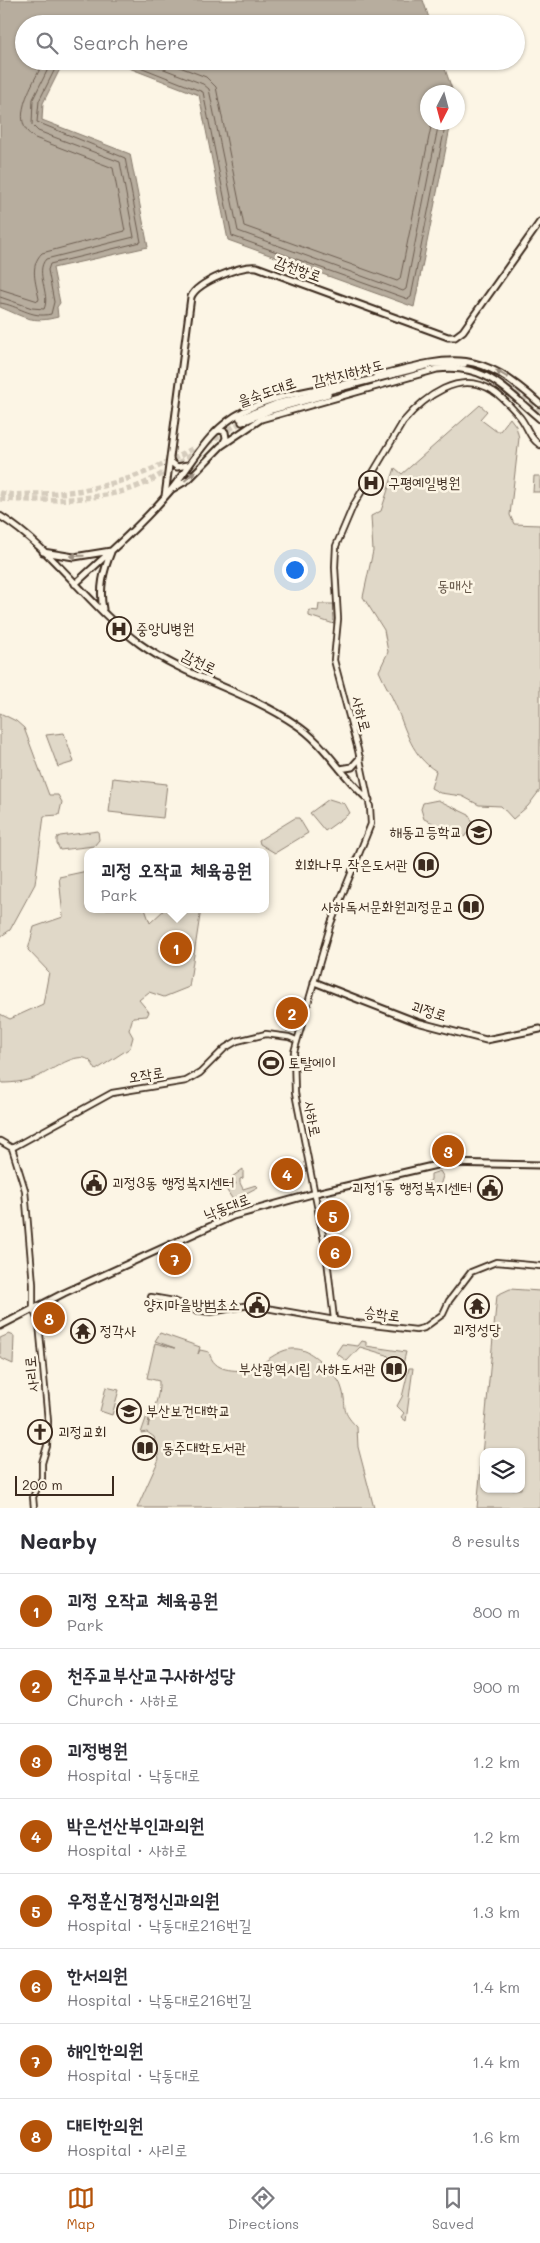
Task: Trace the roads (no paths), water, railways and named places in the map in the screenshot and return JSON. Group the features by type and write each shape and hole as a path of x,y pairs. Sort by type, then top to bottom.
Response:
{"highway":[{"name":"감천지하차도","path":"241,420 276,404 434,364 464,365"}],"main road":[{"name":"감천항로","path":"165,496 191,297 202,284 244,267 257,268 448,337 455,337 463,331 540,222"},
{"name":"을숙도대로","path":"75,584 111,551 170,491 209,437 231,418 263,403 456,360 483,365 496,370 512,380 540,404"},
{"name":"을숙도대로","path":"170,491 189,479 221,446 261,419 418,369 445,368 476,372 505,386 540,419"},
{"path":"209,437 218,431 224,431 226,438 221,446"},
{"path":"199,449 197,460 204,462 208,459"},
{"path":"170,455 171,462 177,468 188,465"},
{"name":"감천로","path":"0,516 42,552 134,639 154,653 297,725 313,739 369,800"},
{"path":"42,552 74,557 111,551 100,596 103,610"},
{"path":"340,769 352,767 360,758"},
{"name":"괴정로","path":"314,982 417,1022 486,1040 540,1028"},
{"name":"낙동대로","path":"0,1326 233,1216 316,1193 445,1163 540,1164"}],"street":[{"name":"사하로","path":"334,1319 326,1251 316,1193 295,1093 293,1062 296,1040 334,913 369,832 371,813 360,758 334,660 338,619 335,567 336,546 353,506 403,422 426,399 448,387 458,384 476,384 492,390 522,419 530,437 540,445"},
{"name":"오작로","path":"12,1148 112,1093 186,1081 200,1073 225,1048 238,1041 266,1034 289,1036 296,1040"},
{"path":"0,1141 12,1148"},
{"name":"사리로","path":"12,1148 25,1190 33,1284 33,1309 39,1323 48,1421 47,1446 42,1463 42,1478 34,1497 34,1508"},
{"name":"승학로","path":"151,1297 174,1301 194,1310 211,1312 249,1305 416,1330 424,1328 443,1314 449,1301 471,1272 496,1262 540,1266"}],"water":[{"path":"0,0 423,0 428,15 15,15 15,70 60,70 43,103 42,120 130,154 148,247 53,268 60,303 57,307 58,317 35,320 0,307"},
{"path":"134,70 445,70 451,85 420,85 420,130 450,130 414,307 228,240 199,95"}],"tunnel":[{"path":"463,367 497,378 540,413"},
{"path":"0,499 77,499 117,493 151,480 242,422"},
{"path":"0,493 14,495 60,493 100,487 138,475 194,448"}],"place":[{"name":"구평예일병원","path":"371,483"},
{"name":"중앙U병원","path":"119,629"},
{"name":"해동고등학교","path":"479,832"},
{"name":"회화나무 작은도서관","path":"426,865"},
{"name":"사하독서문화원괴정문고","path":"471,907"},
{"name":"괴정 오작교 체육공원","path":"176,948"},
{"name":"천주교부산교구사하성당","path":"292,1013"},
{"name":"토탈에이","path":"271,1063"},
{"name":"괴정병원","path":"448,1151"},
{"name":"박은선산부인과의원","path":"287,1174"},
{"name":"괴정3동 행정복지센터","path":"94,1183"},
{"name":"괴정1동 행정복지센터","path":"490,1188"},
{"name":"우정훈신경정신과의원","path":"333,1216"},
{"name":"한서의원","path":"335,1252"},
{"name":"해인한의원","path":"175,1259"},
{"name":"양지마을방범초소","path":"257,1305"},
{"name":"괴정성당","path":"477,1306"},
{"name":"대티한의원","path":"49,1318"},
{"name":"정각사","path":"83,1331"},
{"name":"부산광역시립 사하도서관","path":"394,1369"},
{"name":"부산보건대학교","path":"129,1411"},
{"name":"괴정교회","path":"40,1432"},
{"name":"동주대학도서관","path":"145,1448"}],"park label":[{"name":"동매산","path":"455,586"}]}
